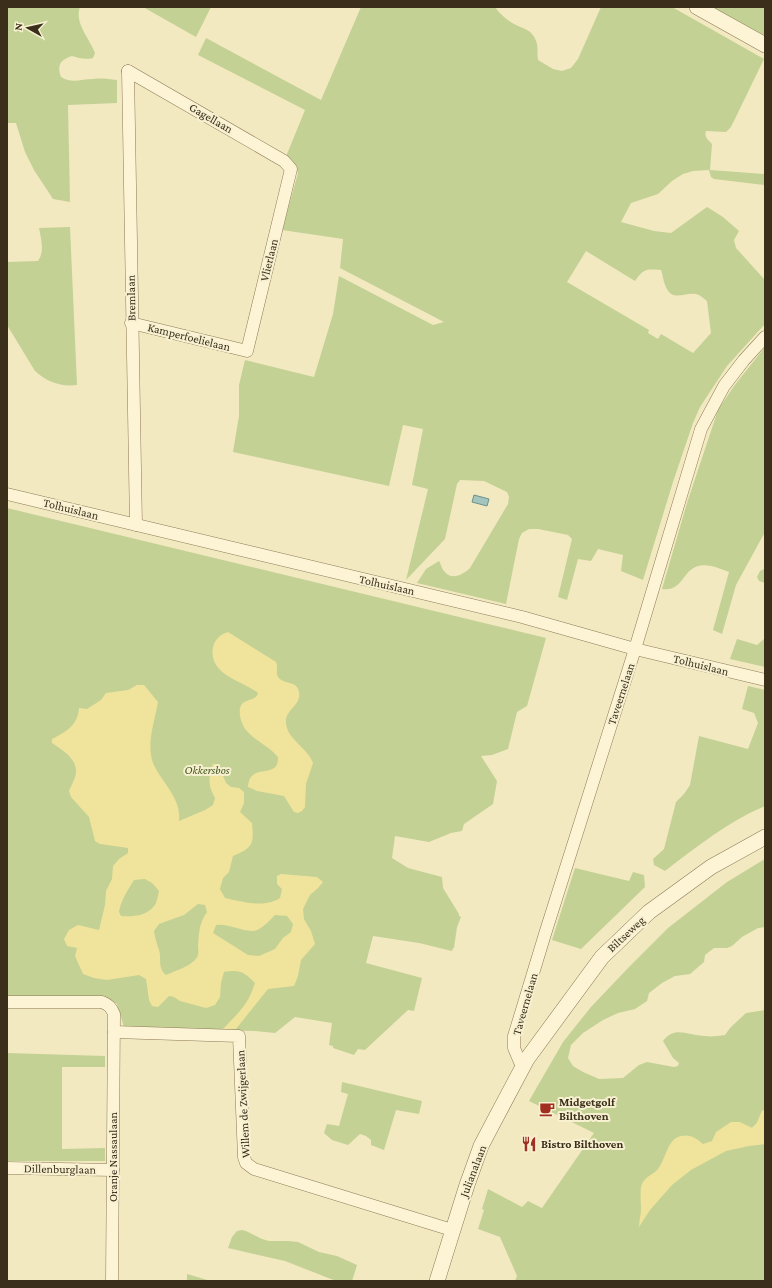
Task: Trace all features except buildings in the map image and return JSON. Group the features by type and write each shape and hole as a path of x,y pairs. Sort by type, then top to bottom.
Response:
{"street":[{"path":"697,7 765,45"},
{"name":"Gagellaan","path":"128,71 284,161 291,169"},
{"name":"Bremlaan","path":"128,71 131,323 136,525"},
{"name":"Vlierlaan","path":"246,351 291,169"},
{"name":"Kamperfoelielaan","path":"131,323 246,351"},
{"name":"Taveernelaan","path":"522,1067 514,1048 514,1036 635,649 701,429 724,386 744,360 765,337"},
{"name":"Tolhuislaan","path":"7,494 515,615 635,649 765,680"},
{"name":"Biltseweg","path":"522,1067 602,957 649,912 711,868 765,837"},
{"path":"7,1002 102,1002 107,1004 114,1014 114,1032"},
{"name":"Oranje Nassaulaan","path":"112,1281 114,1032"},
{"name":"Willem de Zwijgerlaan","path":"114,1032 239,1036 244,1158 249,1166 254,1170 452,1230"},
{"name":"Julianalaan","path":"437,1281 467,1185 482,1146 522,1067"},
{"name":"Dillenburglaan","path":"7,1168 113,1170"}],"green space":[{"path":"7,7 80,7 79,19 83,31 95,53 93,58 85,59 72,56 62,61 59,69 61,77 73,81 99,79 117,80 117,103 68,105 70,202 53,199 34,170 25,152 16,123 7,123"},
{"path":"143,7 211,7 196,37"},
{"path":"361,7 495,7 501,14 514,24 533,35 537,44 538,60 553,69 562,71 571,68 578,59 601,7 672,7 764,59 731,127 726,132 706,131 706,135 712,144 710,170 765,174 765,185 714,179 711,177 709,170 693,171 683,174 672,181 658,194 631,203 621,222 654,231 671,233 707,207 723,217 739,231 734,240 736,248 765,280 765,324 727,366 700,407 673,482 643,580 621,571 623,555 598,549 591,561 578,559 567,600 558,597 572,539 568,535 538,529 529,529 522,533 519,539 506,604 417,583 426,569 439,561 444,571 451,576 458,576 470,568 508,504 509,497 507,492 484,481 460,480 457,484 445,539 406,580 428,489 412,485 423,429 403,425 389,486 233,452 239,416 239,385 245,360 314,377 333,314 339,276 433,325 444,322 340,268 343,239 282,230 298,173 296,168 285,159 305,110 198,55 206,38 321,100","holes":["586,251 635,281 646,270 661,270 665,285 671,294 678,296 696,294 707,301 711,333 693,353 661,334 658,339 648,333 649,330 567,282"]},
{"path":"709,7 765,7 765,39"},
{"path":"70,227 77,385 54,383 35,371 7,325 7,262 38,261 42,249 39,228"},
{"path":"765,347 765,532 736,585 722,634 713,630 729,572 713,566 701,565 689,572 676,586 670,589 662,589 687,503 718,410 734,386"},
{"name":"Okkersbos","path":"7,508 546,638 527,706 517,712 508,749 492,755 481,756 497,781 493,804 464,824 462,831 451,833 429,842 395,836 392,858 408,868 442,877 443,888 461,917 457,927 454,948 452,951 419,943 373,936 366,963 422,978 414,1011 408,1010 365,1050 358,1049 354,1055 333,1048 333,1046 329,1045 332,1023 295,1017 275,1033 255,1031 125,1028 117,1004 106,998 7,1001"},
{"path":"764,569 765,583 759,581 757,577 760,571"},
{"path":"765,638 765,667 730,659 737,639 757,645"},
{"path":"748,686 765,690 765,806 726,827 665,871 654,865 653,859 664,849 676,802 690,785 699,736 748,749 758,723 754,713 742,709"},
{"path":"765,859 765,927 758,928 742,937 732,946 727,948 714,948 705,955 704,962 690,974 675,976 662,983 649,993 647,1001 635,1009 618,1013 603,1020 583,1033 571,1045 568,1058 573,1066 599,1079 623,1078 639,1065 647,1062 674,1067 678,1066 679,1063 673,1058 663,1041 672,1033 682,1032 699,1036 725,1035 730,1028 746,1013 765,1010 765,1110 762,1111 757,1123 752,1128 746,1126 722,1127 765,1131 765,1281 515,1281 517,1276 500,1237 478,1229 484,1210 482,1209 488,1189 522,1207 528,1201 542,1208 594,1133 529,1101 563,1042 591,1007 668,928 727,882"},
{"path":"575,868 629,881 633,872 644,875 645,887 581,949 552,940"},
{"path":"7,1053 105,1056 105,1067 62,1067 62,1149 105,1148 105,1161 7,1161"},
{"path":"342,1082 422,1101 419,1114 396,1110 384,1150 371,1145 371,1140 360,1134 348,1145 332,1140 324,1133 327,1124 339,1126 348,1094 341,1092"},
{"path":"242,1230 269,1241 298,1242 319,1252 337,1256 357,1265 352,1281 336,1281 285,1261 228,1248 232,1237 237,1231"},
{"path":"187,1274 211,1281 187,1281"}],"sand":[{"path":"228,632 276,662 278,677 283,681 296,686 298,689 298,701 287,717 287,728 292,737 311,758 313,763 306,784 305,807 298,813 294,812 284,796 257,791 248,787 250,779 253,775 258,772 274,768 277,764 278,757 250,734 241,721 240,710 242,704 256,696 258,694 257,692 234,680 220,670 215,664 213,656 214,644 219,637"},
{"path":"137,685 144,685 158,702 152,732 150,748 151,755 153,763 170,790 177,805 179,821 213,805 215,798 211,789 210,774 213,764 218,764 226,783 231,787 239,788 244,792 244,803 240,812 252,823 253,836 251,844 248,848 233,856 229,872 223,878 220,889 225,898 253,903 267,903 274,901 280,898 282,889 277,884 277,876 281,874 317,877 323,882 310,895 303,909 304,919 311,931 315,944 301,960 298,976 294,986 268,989 236,1029 223,1029 242,1008 252,991 255,983 245,974 238,971 224,972 221,983 220,997 215,1005 206,1008 180,1001 169,996 158,1007 152,1006 149,1000 146,979 139,975 107,980 94,978 83,974 75,956 77,948 67,946 64,939 69,930 78,925 99,930 105,905 106,891 112,879 113,866 119,859 128,853 128,848 100,844 95,841 89,817 71,797 69,791 76,773 74,763 68,755 52,743 52,739 62,734 74,723 79,708 87,709 101,700 106,693 128,690","holes":["145,879 152,883 159,891 155,905 143,914 121,916 119,912 121,903 134,880","198,904 205,905 207,912 202,920 200,928 198,954 196,959 189,965 166,975 161,966 160,953 154,931 159,924 184,915","275,915 287,916 293,924 291,932 283,938 275,949 259,956 248,955 213,933 216,925 248,931 257,930"]},
{"path":"765,1110 765,1144 726,1151 691,1170 672,1185 650,1210 639,1227 642,1183 658,1169 670,1145 676,1138 681,1136 691,1136 703,1144 712,1141 716,1132 731,1122 740,1122 752,1128 757,1123 762,1111"}],"water":[{"path":"474,495 489,499 487,506 472,502"}],"place":[{"name":"Midgetgolf Bilthoven","path":"547,1109"},
{"name":"Bistro Bilthoven","path":"529,1144"}]}
